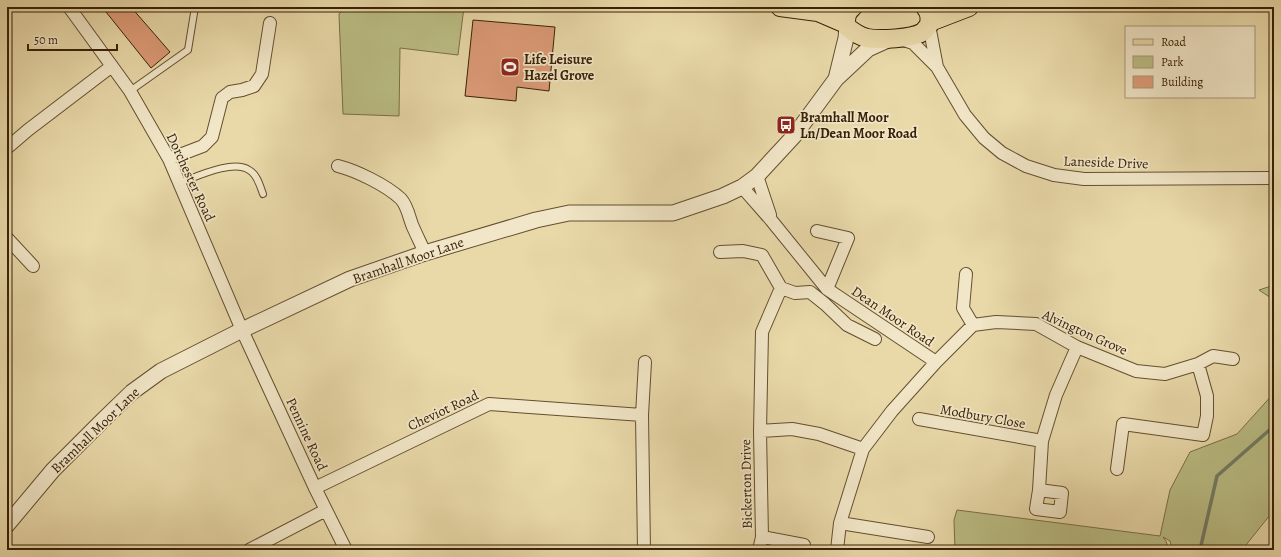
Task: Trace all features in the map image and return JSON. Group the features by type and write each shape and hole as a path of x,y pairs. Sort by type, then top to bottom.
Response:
{"main road":[{"path":"780,7 818,12 847,26 855,34 867,38 911,37 922,32 928,18 969,7"},
{"path":"847,26 846,17 850,9 853,7"}],"street":[{"name":"Dorchester Road","path":"72,8 130,91 169,159 242,330"},
{"name":"Laneside Drive","path":"928,18 931,41 937,67"},
{"path":"169,159 203,146 212,137 222,98 230,92 254,86 262,74 270,23"},
{"name":"Bramhall Moor Lane","path":"836,79 846,38 847,26"},
{"name":"Bramhall Moor Lane","path":"7,525 53,470 132,392 161,371 242,330 350,279 425,252 536,220 569,213 673,213 723,196 742,187 757,176 794,136 836,79 868,49 895,38"},
{"name":"Laneside Drive","path":"895,38 912,43 937,67 965,115 984,138 1002,153 1026,166 1054,175 1084,179 1274,178"},
{"path":"7,147 112,66"},
{"path":"338,166 350,169 383,186 401,199 425,252"},
{"name":"Dean Moor Road","path":"757,176 771,220"},
{"name":"Dean Moor Road","path":"742,187 827,289 936,362 892,411 863,449 840,523 837,550"},
{"path":"817,231 848,238 827,289"},
{"path":"7,238 33,266"},
{"path":"720,252 743,251 762,255 781,288 795,293 810,292 847,325 875,339"},
{"path":"936,362 972,325 963,308 966,274"},
{"name":"Bickerton Drive","path":"759,550 762,537 760,431 762,332 781,288"},
{"name":"Alvington Grove","path":"972,325 996,322 1036,324 1077,347 1136,371 1165,374 1198,364 1212,356 1232,359"},
{"name":"Pennine Road","path":"242,330 315,488 346,550"},
{"path":"1039,490 1042,441 1056,395 1077,347"},
{"path":"644,550 642,415 645,362"},
{"path":"1117,469 1123,424 1204,435 1207,416 1207,396 1198,364"},
{"name":"Cheviot Road","path":"315,488 489,404 642,415"},
{"name":"Modbury Close","path":"919,419 1042,441"},
{"name":"Bickerton Drive","path":"760,431 792,429 819,434 863,449"},
{"path":"249,550 326,510"},
{"path":"840,523 928,537"},
{"name":"Bickerton Drive","path":"762,537 804,545"}],"lane":[{"path":"130,91 188,50 195,7"},
{"path":"179,183 227,167 237,166 249,170 256,178 263,194"}],"green space":[{"path":"345,7 464,7 458,55 400,48 399,116 343,114 339,14"},
{"path":"1274,285 1274,300 1259,290"},
{"path":"1274,393 1274,510 1246,545 1245,550 1172,550 1170,541 1163,537 1169,550 955,550 954,520 957,510 1160,536 1170,490 1190,452 1237,434"}],"building":[{"path":"102,7 131,7 170,52 151,68"},
{"name":"Life Leisure Hazel Grove","path":"473,20 555,27 549,91 517,87 516,101 465,96"}],"waterway":[{"path":"1200,550 1217,476 1274,426"}],"place":[{"name":"Life Leisure Hazel Grove","path":"510,67"},
{"name":"Bramhall Moor Ln/Dean Moor Road","path":"786,125"}]}
